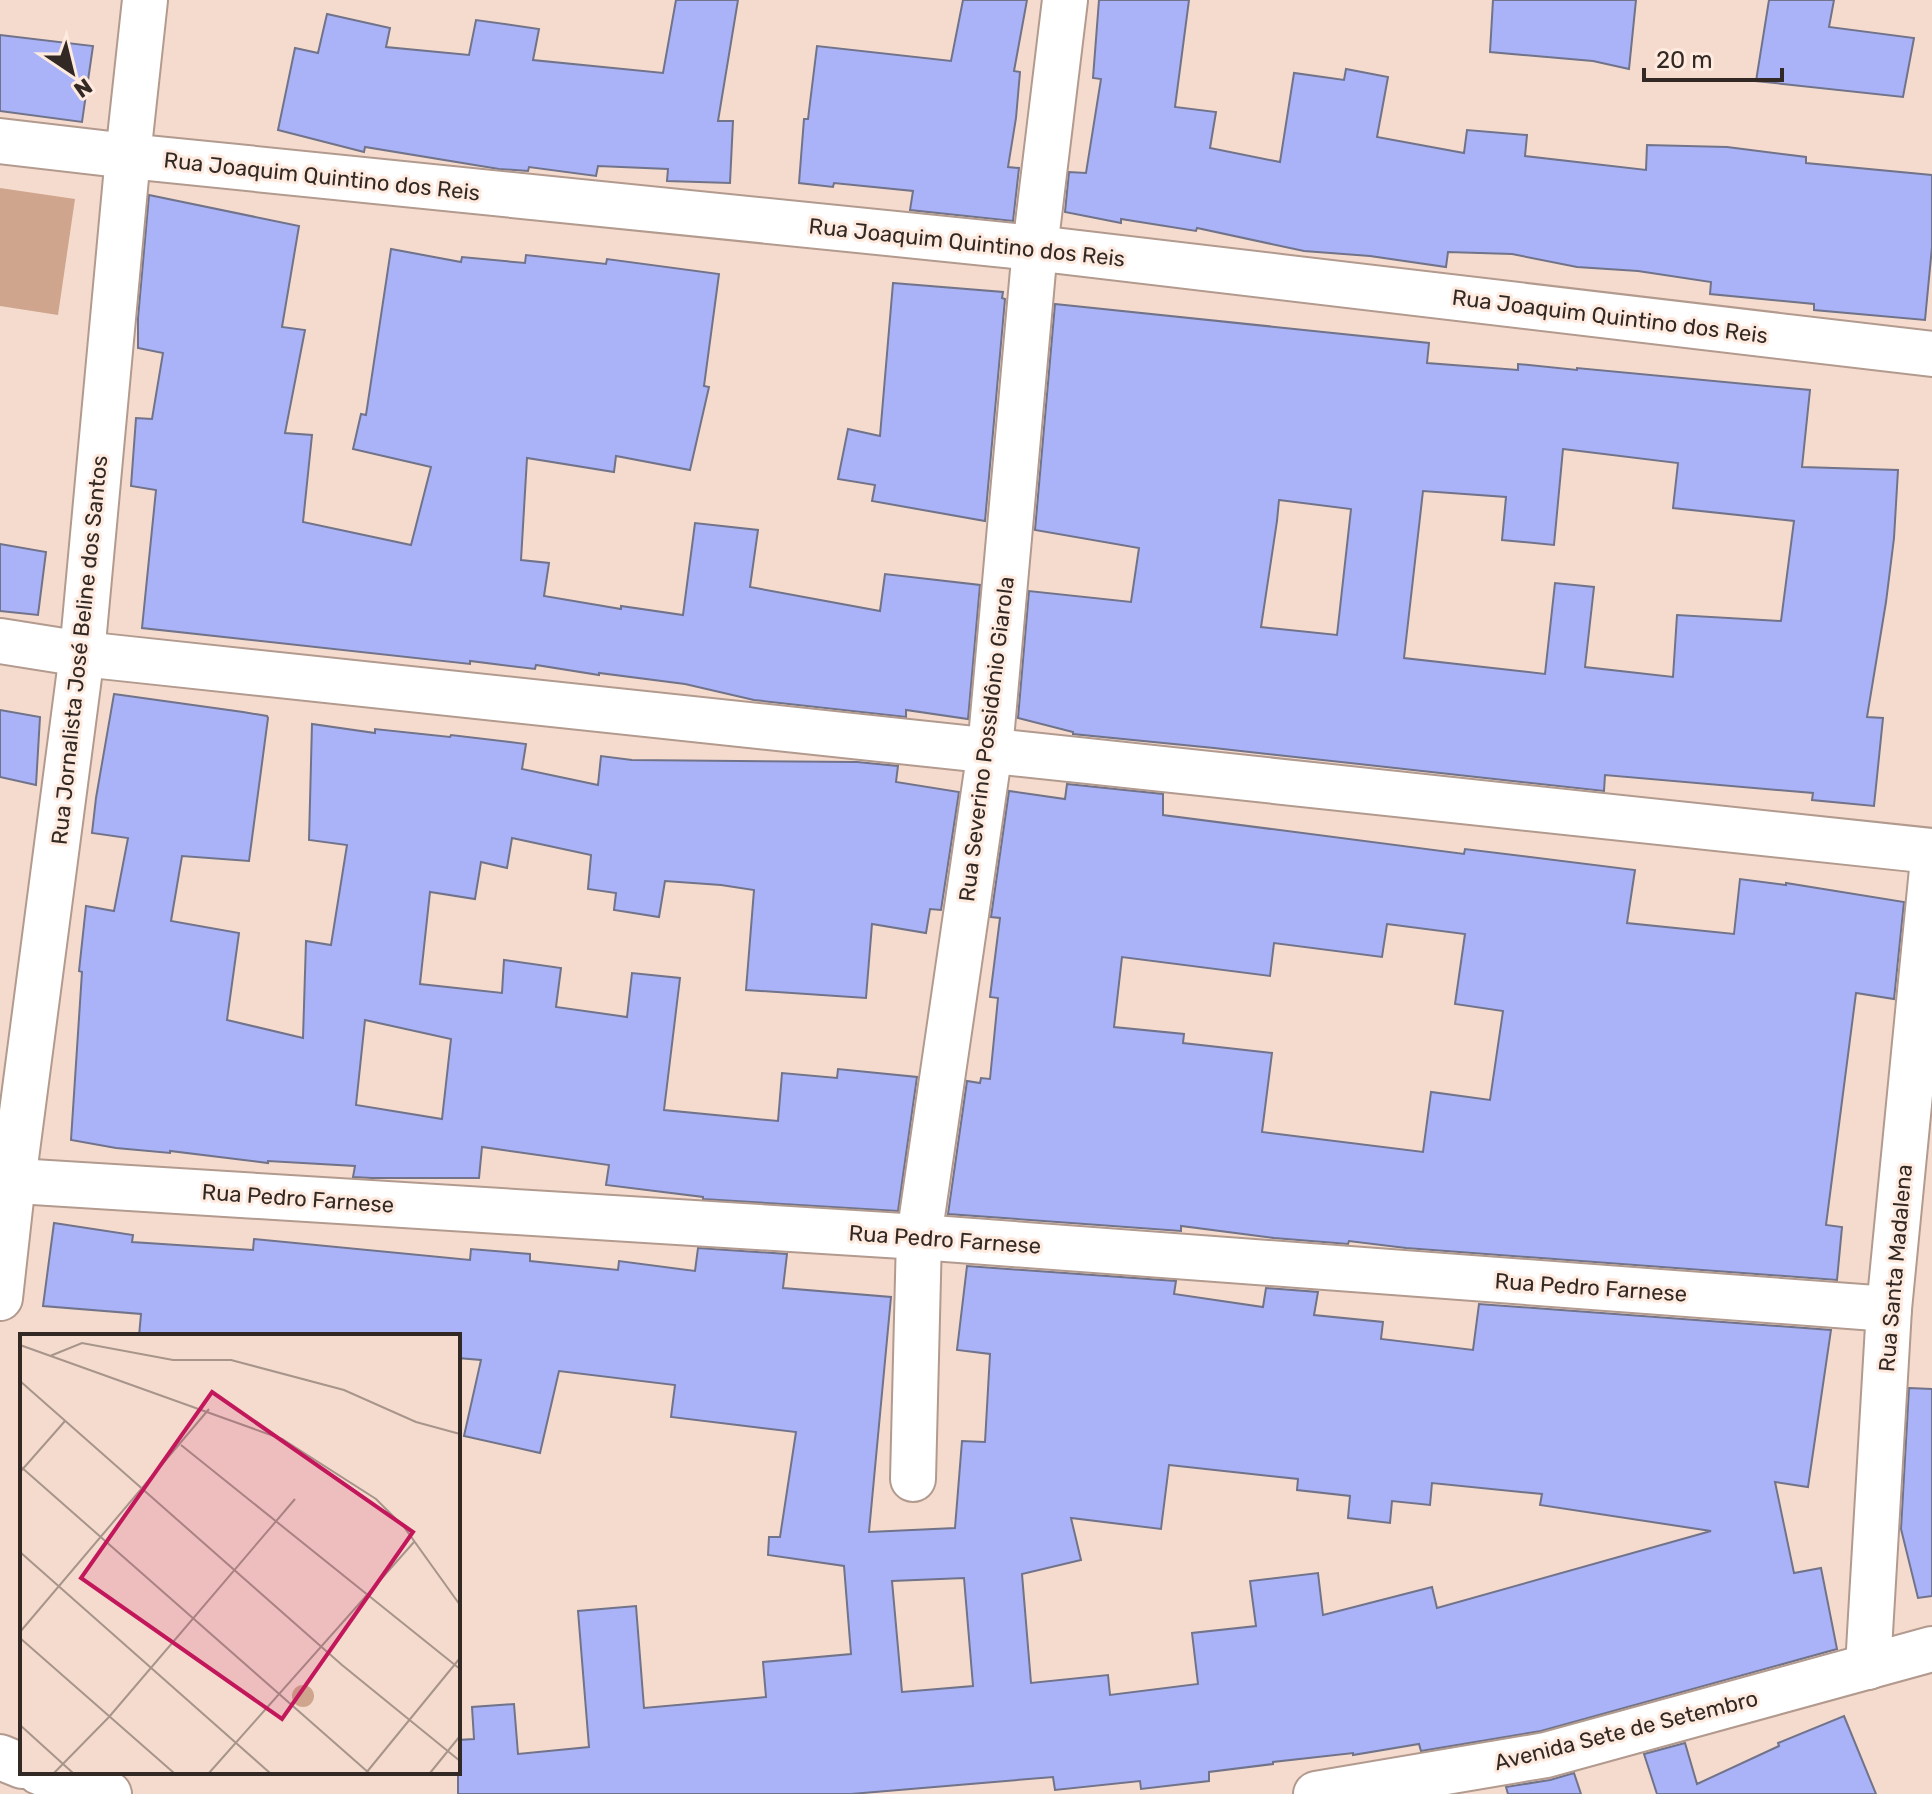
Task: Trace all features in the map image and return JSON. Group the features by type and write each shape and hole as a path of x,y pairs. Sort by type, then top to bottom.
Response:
{"street":[{"name":"Rua Jornalista José Beline dos Santos","path":"0,1298 7,1180 82,654 145,0"},
{"name":"Rua Severino Possidônio Giarola","path":"913,1479 919,1237 990,750 1035,248 1065,0"},
{"name":"Rua Joaquim Quintino dos Reis","path":"0,141 1035,248 1932,354"},
{"path":"0,641 82,654 1932,851"},
{"name":"Rua Santa Madalena","path":"1868,1667 1889,1309 1932,869"},
{"name":"Rua Pedro Farnese","path":"7,1180 919,1237 1889,1309"},
{"name":"Avenida Sete de Setembro","path":"1316,1794 1546,1755 1932,1649"},
{"path":"0,1757 20,1765"},
{"path":"44,1774 78,1787 109,1794"}],"shaded area":[{"path":"0,188 75,199 58,315 0,306"}],"building":[{"path":"676,0 738,0 718,121 733,121 730,183 667,181 668,169 598,166 596,176 529,167 528,171 499,169 365,147 364,152 278,130 295,48 318,53 327,14 390,28 386,47 469,55 476,20 539,29 533,60 663,73"},
{"path":"963,0 1027,0 1014,71 1020,72 1008,167 1019,168 1013,221 910,210 913,191 834,183 833,187 799,183 804,119 808,119 817,46 951,61"},
{"path":"1099,0 1189,0 1175,107 1216,112 1210,148 1280,162 1294,73 1344,80 1346,69 1388,77 1377,137 1464,153 1467,130 1527,135 1525,156 1646,170 1647,145 1727,147 1806,157 1806,163 1932,175 1932,247 1925,320 1814,310 1814,304 1710,294 1711,282 1638,271 1577,267 1512,254 1448,252 1446,267 1370,256 1304,251 1197,228 1196,231 1121,219 1121,223 1065,212 1069,172 1086,173 1101,79 1093,78"},
{"path":"1493,0 1636,0 1629,69 1593,61 1490,52"},
{"path":"1769,0 1834,0 1829,27 1914,38 1903,97 1756,81"},
{"path":"0,35 93,46 82,122 0,111"},
{"path":"149,195 299,226 282,327 305,330 285,433 312,435 303,522 411,545 431,467 353,449 361,414 366,415 391,249 461,262 462,257 525,263 526,255 606,264 607,259 719,274 704,386 709,387 690,470 616,456 614,472 527,458 521,560 549,563 544,596 621,609 621,606 683,615 695,523 758,530 750,587 880,611 885,574 980,585 968,719 906,710 906,717 754,700 685,684 536,665 535,669 470,661 470,664 142,628 156,490 131,486 136,418 152,419 163,353 138,348"},
{"path":"893,283 1003,292 1002,298 1005,299 985,521 872,501 875,485 838,479 848,429 880,436"},
{"path":"1055,304 1429,343 1427,363 1518,370 1518,364 1577,368 1810,390 1802,467 1898,470 1886,602 1867,717 1883,718 1874,806 1812,800 1813,793 1605,775 1604,791 1073,734 1018,718 1029,591 1131,602 1139,548 1035,530","holes":["1563,449 1678,463 1673,508 1794,521 1781,621 1677,615 1673,677 1585,667 1594,587 1555,583 1545,674 1404,658 1423,491 1506,497 1502,540 1554,545","1279,500 1351,509 1337,635 1261,627"]},
{"path":"0,544 46,552 38,615 0,611"},
{"path":"114,694 267,716 249,861 182,856 171,921 239,933 227,1020 303,1038 306,941 331,945 347,845 309,840 312,724 375,733 375,729 526,744 522,769 598,785 601,756 632,760 857,762 898,766 896,782 959,792 941,910 930,909 926,933 872,924 866,998 746,990 754,890 665,881 659,917 614,910 616,893 588,889 591,855 512,838 507,868 481,862 475,899 430,892 420,984 502,993 504,960 561,968 556,1007 627,1017 632,973 680,978 664,1110 778,1121 782,1073 837,1078 838,1069 917,1077 898,1211 703,1199 606,1185 609,1165 482,1147 479,1178 372,1178 353,1177 355,1166 268,1163 116,1148 71,1140 82,972 79,971 86,906 114,911 128,838 92,833","holes":["365,1020 451,1039 442,1119 356,1105"]},
{"path":"0,710 40,717 36,785 0,777"},
{"path":"1067,784 1163,794 1163,815 1464,854 1465,849 1635,870 1627,923 1734,934 1740,879 1786,883 1904,902 1894,999 1856,993 1826,1225 1842,1227 1837,1280 1406,1248 1349,1241 1348,1244 1274,1238 1181,1226 1181,1231 948,1214 967,1081 980,1083 981,1078 990,1079 998,998 990,997 1000,918 991,917 1009,791 1065,799","holes":["1387,924 1465,934 1455,1004 1503,1011 1490,1100 1431,1092 1423,1152 1262,1132 1272,1053 1183,1043 1184,1034 1114,1027 1122,957 1270,976 1274,943 1382,957"]},
{"path":"54,1223 133,1235 132,1242 253,1250 254,1239 470,1260 471,1249 530,1254 530,1261 618,1270 619,1261 695,1271 698,1248 787,1254 783,1288 891,1297 869,1532 955,1528 962,1441 985,1442 990,1354 957,1350 967,1266 1176,1281 1174,1294 1263,1307 1266,1288 1318,1292 1314,1315 1383,1322 1381,1339 1473,1350 1479,1304 1831,1330 1808,1487 1775,1482 1794,1573 1821,1568 1837,1649 1541,1731 1421,1751 1419,1744 1353,1755 1273,1762 1209,1772 1209,1781 1141,1789 1140,1781 1055,1790 1053,1777 851,1794 458,1794 460,1740 474,1739 472,1707 514,1704 518,1754 589,1747 578,1611 636,1606 644,1708 766,1697 763,1662 851,1654 844,1566 768,1555 769,1537 780,1537 796,1432 671,1417 675,1385 559,1371 540,1453 464,1436 481,1360 460,1358 460,1334 139,1334 141,1314 43,1306","holes":["1169,1465 1298,1479 1297,1490 1350,1496 1348,1518 1390,1523 1392,1501 1430,1505 1432,1483 1542,1494 1540,1505 1711,1531 1437,1608 1432,1587 1323,1615 1318,1573 1250,1581 1256,1626 1192,1633 1198,1684 1110,1695 1108,1675 1031,1683 1022,1574 1081,1560 1071,1518 1161,1529","964,1578 973,1686 902,1692 892,1581"]},
{"path":"1909,1388 1932,1389 1932,1596 1918,1598 1901,1529"},
{"path":"1844,1716 1876,1794 1657,1794 1644,1754 1685,1743 1697,1784 1779,1746 1778,1743"},
{"path":"1574,1773 1581,1794 1508,1794 1506,1787 1550,1780"}]}
